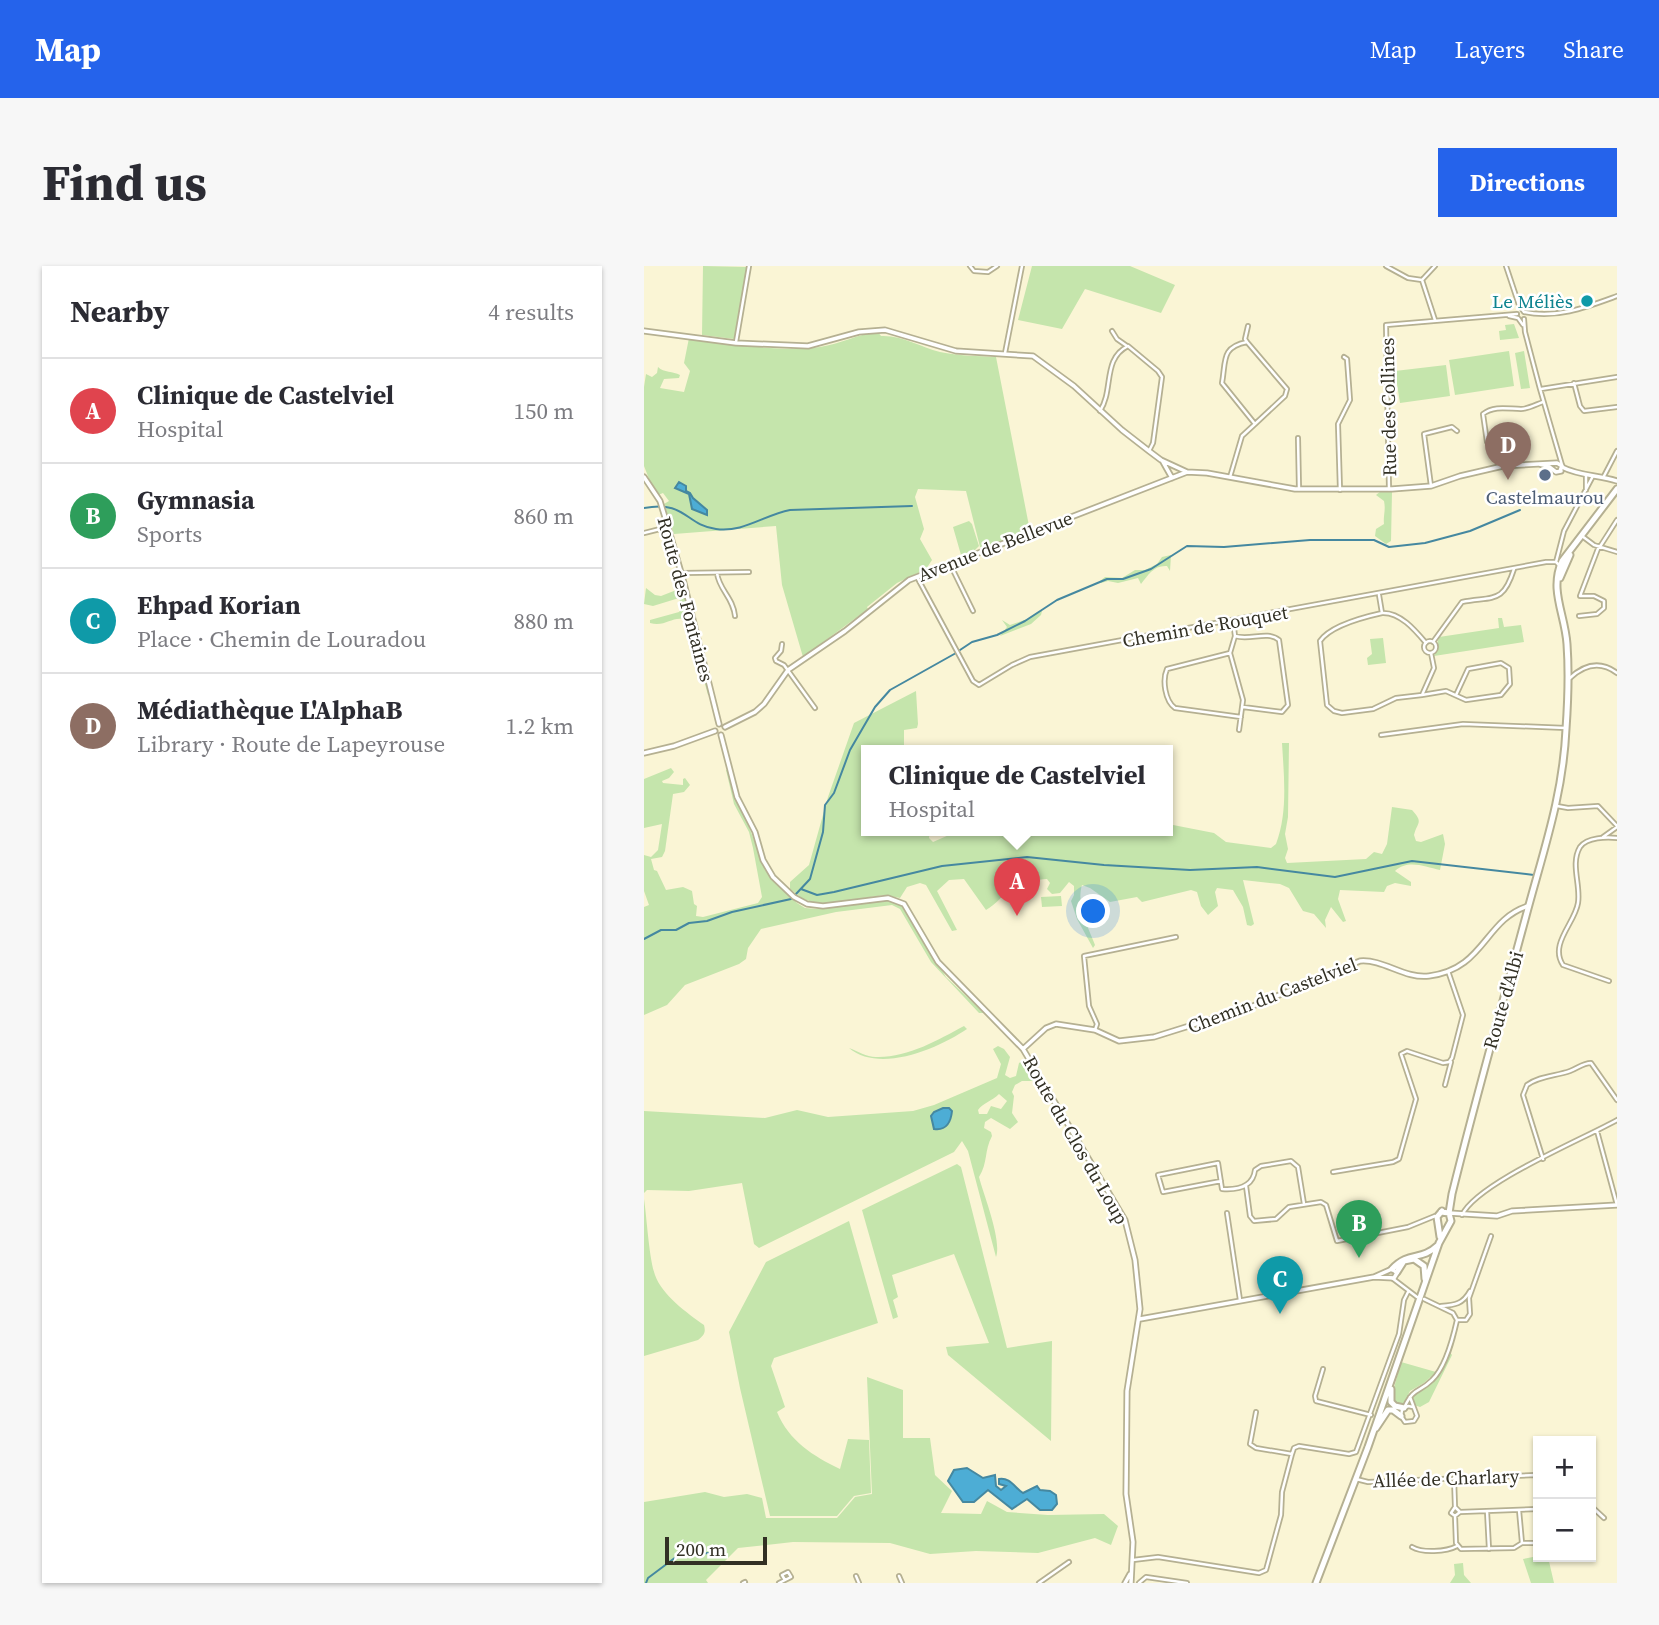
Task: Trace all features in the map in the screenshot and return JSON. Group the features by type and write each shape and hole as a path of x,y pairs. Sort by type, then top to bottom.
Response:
{"main road":[{"path":"1560,563 1617,489"},
{"name":"Route d'Albi","path":"1449,1223 1452,1194 1492,1036 1506,993 1563,774 1568,675 1566,634 1556,588 1560,563"},
{"name":"Route d'Albi","path":"1440,1213 1452,1194"},
{"path":"1392,1274 1404,1258 1429,1253 1439,1243 1440,1213 1449,1213"},
{"path":"1345,1503 1374,1416 1404,1345 1439,1243 1449,1223 1439,1223"},
{"path":"1392,1274 1404,1261 1415,1260 1425,1268 1426,1285"},
{"path":"1404,1345 1389,1396 1393,1405 1404,1408"},
{"path":"1316,1583 1370,1440 1386,1412 1394,1410 1401,1416"},
{"path":"1370,1440 1374,1416"}],"street":[{"path":"736,342 749,266"},
{"path":"970,266 974,271 988,272 998,266"},
{"path":"1005,353 1021,266"},
{"path":"1386,266 1408,278 1422,280"},
{"path":"1422,280 1435,266"},
{"path":"1506,266 1517,301 1518,316 1524,328 1560,456 1561,468"},
{"path":"1422,280 1432,321 1504,315 1525,318 1538,314"},
{"path":"1518,316 1524,312 1569,312 1617,296"},
{"path":"1517,301 1524,312 1524,328"},
{"name":"Rue des Collines","path":"1389,489 1386,325 1432,321"},
{"path":"1230,477 1242,436 1285,396 1287,389 1245,339 1248,326"},
{"path":"644,331 736,342 818,345 859,332 884,330 956,351 1023,354 1042,361 1161,460 1187,472 1230,477 1268,486 1340,490 1431,486 1486,468 1537,463 1556,463 1567,470 1617,481"},
{"path":"1112,331 1117,339 1162,377 1153,443 1149,452"},
{"path":"1247,342 1230,348 1222,383 1255,424"},
{"path":"1100,411 1105,403 1110,365 1126,346"},
{"path":"1340,490 1338,424 1350,400 1347,359 1344,357"},
{"path":"1540,389 1617,377"},
{"path":"1574,383 1584,411 1617,407"},
{"path":"1513,465 1514,445 1509,441 1487,442 1483,414 1490,410 1513,407 1523,409 1543,402"},
{"path":"1431,486 1424,434 1452,427 1457,431"},
{"path":"1298,438 1299,489"},
{"path":"1604,476 1617,451"},
{"path":"1553,470 1560,456"},
{"path":"1161,460 1172,478"},
{"path":"1537,463 1553,470 1561,468"},
{"path":"1170,472 1175,467"},
{"name":"Avenue de Bellevue","path":"725,727 747,718 759,709 788,670 845,631 896,588 917,576 1187,472"},
{"path":"1584,493 1586,475"},
{"path":"1560,563 1562,537 1593,476"},
{"name":"Route des Fontaines","path":"644,478 662,506 682,573 719,724"},
{"path":"1579,616 1597,614 1604,608 1604,601 1594,596 1580,596 1600,546 1617,520"},
{"path":"644,533 668,527"},
{"path":"1582,536 1617,552"},
{"name":"Chemin de Rouquet","path":"917,576 973,681 979,685 1030,657 1514,569 1560,563"},
{"path":"950,564 973,611"},
{"path":"1426,643 1433,642 1462,602 1503,594 1508,588 1514,569"},
{"path":"682,573 749,572"},
{"path":"717,573 719,583 730,597 735,616"},
{"path":"1379,595 1382,613"},
{"path":"1426,643 1413,628 1390,613 1359,618 1327,634 1320,641 1327,705 1342,713 1373,709 1391,700 1446,691 1466,700 1502,695 1510,684 1509,668 1502,663 1468,669 1456,695"},
{"path":"1233,621 1235,636 1230,653 1243,696 1239,730"},
{"path":"1235,636 1244,639 1270,635 1279,640 1288,705 1282,712 1243,707"},
{"path":"1431,653 1436,648 1433,642"},
{"path":"1422,695 1434,668 1431,653 1424,649 1426,643"},
{"path":"782,644 776,661 784,665 815,708"},
{"path":"1230,653 1167,670 1164,675 1167,699 1175,708 1241,717"},
{"path":"1568,675 1601,664 1617,673"},
{"path":"1568,675 1576,672"},
{"path":"644,753 715,732 719,724 725,727 721,735 715,732"},
{"path":"1381,735 1463,724 1566,728"},
{"name":"Route du Clos du Loup","path":"721,735 734,786 755,832 763,860 773,877 794,897 814,906 883,898 900,901 910,913 937,962 1023,1049 1125,1220 1138,1274 1140,1319 1127,1412 1126,1494 1133,1542 1131,1582"},
{"path":"1556,806 1598,806 1617,826 1603,838"},
{"path":"1609,981 1563,965 1559,960 1562,937 1578,904 1576,870 1579,850 1584,844 1603,838 1615,838 1617,833"},
{"name":"Chemin du Castelviel","path":"1023,1049 1051,1025 1095,1030 1119,1041 1154,1037 1253,1006 1360,961 1371,961 1414,976 1429,976 1448,971 1472,959 1508,917 1528,906"},
{"path":"1508,917 1519,914 1526,916"},
{"path":"1095,1030 1097,1024 1089,1006 1084,956 1176,937"},
{"path":"1445,1084 1463,1015 1448,971"},
{"path":"1333,1172 1393,1162 1399,1158 1416,1099 1402,1052 1407,1051 1443,1063 1452,1058"},
{"path":"1543,1159 1523,1095 1532,1081 1569,1072 1585,1063 1591,1063 1617,1100"},
{"path":"1449,1223 1462,1215 1486,1191 1617,1120"},
{"path":"1449,1213 1497,1216 1511,1211 1617,1205 1597,1131"},
{"path":"1221,1181 1163,1192 1158,1175 1217,1163 1221,1181 1222,1189 1246,1186 1253,1181 1255,1170 1261,1166 1291,1161 1298,1167 1304,1203"},
{"path":"1246,1186 1250,1216 1258,1222 1276,1219 1289,1207 1304,1203 1321,1202 1326,1205 1337,1241 1408,1227 1440,1213"},
{"path":"1227,1213 1240,1300"},
{"path":"1425,1220 1439,1223"},
{"path":"1453,1312 1457,1304 1467,1296 1491,1236"},
{"path":"1140,1319 1392,1274 1408,1292 1417,1297"},
{"path":"1455,1331 1470,1314 1474,1281"},
{"path":"1133,1561 1158,1558 1263,1572 1268,1567 1281,1515 1282,1492 1294,1448 1299,1446 1354,1453 1358,1449 1374,1416 1399,1334 1404,1300 1408,1292"},
{"path":"1410,1397 1417,1413 1414,1422 1405,1422 1401,1416 1404,1408 1413,1391 1431,1381 1438,1373 1457,1320 1453,1312 1424,1299"},
{"path":"1441,1306 1465,1303 1469,1307"},
{"path":"1457,1320 1466,1320"},
{"path":"1323,1369 1316,1401 1374,1416"},
{"path":"1404,1408 1413,1407"},
{"path":"1256,1412 1250,1444 1256,1448 1292,1454"},
{"name":"Allée de Charlary","path":"1356,1479 1368,1482 1533,1475"},
{"path":"1454,1478 1455,1507 1451,1513 1455,1516 1457,1546"},
{"path":"1455,1507 1460,1512"},
{"path":"1455,1516 1460,1512 1533,1509"},
{"path":"1519,1510 1522,1543"},
{"path":"1488,1511 1489,1549"},
{"path":"1596,1511 1604,1518"},
{"path":"1457,1546 1461,1549 1489,1549 1514,1548 1522,1543 1533,1543"},
{"path":"1412,1547 1418,1550 1449,1549 1457,1546"},
{"path":"1039,1583 1069,1562"},
{"path":"856,1576 859,1583"},
{"path":"899,1576 902,1583"},
{"path":"1131,1582 1146,1577 1188,1583"},
{"path":"779,1583 785,1580"}],"green space":[{"path":"703,266 747,267 734,339 702,335"},
{"path":"1032,266 1130,266 1175,285 1161,313 1085,289 1062,329 1018,320"},
{"path":"1514,324 1519,338 1500,340 1499,331 1506,330 1505,325"},
{"path":"878,332 881,336 904,339 940,352 996,357 1030,531 980,547 966,491 918,489 915,497 924,529 920,539 932,560 926,569 897,583 867,607 868,609 803,657 782,585 776,526 674,534 664,504 669,501 663,493 658,495 644,466 646,374 652,377 657,373 658,367 680,375 679,378 664,379 660,388 684,392 690,371 684,363 689,338 755,347 805,349"},
{"path":"1509,351 1514,386 1455,395 1449,360"},
{"path":"1524,351 1530,388 1521,389 1515,353"},
{"path":"1446,365 1450,396 1400,403 1395,371"},
{"path":"1381,491 1392,492 1391,541 1386,544 1375,536 1376,529 1384,524 1384,501 1376,495"},
{"path":"969,521 979,546 961,555 953,527"},
{"path":"1171,555 1170,571 1167,566 1158,567 1141,584 1138,578 1118,583 1100,581 1105,577 1122,578 1135,570 1145,570 1157,564 1162,557"},
{"path":"684,587 710,695 689,627 683,619 660,624 650,623 650,620 679,612 682,608 679,598 653,606 644,604 646,588 661,596"},
{"path":"1042,611 1041,615 1031,624 1000,636 1007,627 1002,620 1010,625"},
{"path":"1498,618 1502,618 1504,627 1521,625 1524,642 1434,656 1439,637 1499,628"},
{"path":"1383,638 1386,663 1368,665 1367,658 1372,654 1370,639"},
{"path":"916,691 918,724 917,728 904,730 904,745 861,745 861,836 929,836 933,842 947,836 1173,836 1173,825 1214,833 1226,842 1271,848 1276,844 1280,832 1284,807 1282,743 1289,743 1288,817 1285,834 1287,863 1366,859 1374,852 1382,854 1387,844 1392,807 1412,810 1416,814 1419,823 1414,835 1416,841 1421,842 1443,834 1445,844 1440,870 1405,865 1395,871 1411,882 1411,886 1395,883 1387,886 1384,892 1340,890 1338,899 1346,921 1343,922 1331,907 1325,920 1326,928 1314,914 1303,911 1289,888 1280,884 1243,880 1254,924 1251,926 1247,925 1243,907 1233,890 1217,888 1215,892 1218,906 1208,915 1201,906 1197,892 1191,890 1142,902 1137,897 1110,902 1082,885 1082,908 1095,945 1093,948 1077,919 1071,901 1074,886 1069,882 1060,893 1052,894 1047,889 1050,883 1047,879 1021,884 1012,888 986,910 964,879 949,880 937,891 957,930 952,931 926,885 920,883 907,887 900,898 885,895 820,904 803,899 790,889 790,882 809,865 828,797 854,723"},
{"path":"671,768 674,772 662,781 663,783 683,785 685,778 690,785 684,792 673,794 665,851 662,857 651,859 666,890 683,887 692,891 694,904 697,906 696,916 703,917 758,903 762,897 749,832 734,804 728,770 765,870 797,903 805,908 818,909 864,901 890,900 900,903 946,977 984,1013 979,1013 931,962 900,909 892,905 836,912 761,929 748,948 746,959 685,985 667,1005 644,1015 644,907 649,905 644,891 644,855 651,857 658,850 662,824 644,828 644,779"},
{"path":"1061,896 1062,906 1042,907 1041,897"},
{"path":"964,1026 967,1029 941,1044 909,1055 877,1059 849,1048 872,1057 899,1055"},
{"path":"998,1046 1010,1057 1005,1075 1010,1078 1016,1076 1019,1063 1024,1060 1037,1081 1022,1081 1015,1085 1012,1092 1012,1113 1018,1122 1010,1129 991,1118 985,1122 984,1128 991,1132 992,1136 979,1177 995,1229 996,1257 968,1151 962,1141 954,1152 759,1248 754,1244 742,1183 689,1191 647,1190 644,1193 644,1111 765,1118 797,1110 828,1117 913,1111 997,1078 1001,1064 993,1049","holes":["999,1094 1007,1101 1001,1109 991,1106 987,1114 979,1114 978,1110"]},
{"path":"957,1164 961,1167 1007,1348 1052,1341 1051,1441 948,1355 946,1347 989,1343 954,1254 892,1275 898,1297 893,1300 898,1317 893,1319 862,1210"},
{"path":"644,1199 651,1259 658,1282 676,1303 704,1325 705,1330 698,1340 644,1356"},
{"path":"849,1221 878,1323 774,1358 771,1366 785,1407 777,1412 782,1422 795,1439 820,1459 840,1469 848,1439 869,1440 871,1493 854,1496 837,1516 770,1516 729,1332 766,1262"},
{"path":"1449,1351 1452,1355 1429,1402 1420,1407 1414,1405 1413,1394 1436,1377"},
{"path":"1401,1362 1436,1372 1410,1391 1404,1404 1399,1405 1393,1402 1392,1395"},
{"path":"867,1377 903,1390 903,1438 930,1438 935,1475 952,1491 941,1513 981,1514 987,1501 1007,1512 1048,1515 1104,1514 1118,1526 1111,1545 1095,1538 1038,1553 976,1551 930,1554 890,1543 793,1542 738,1548 706,1580 708,1583 644,1583 644,1502 705,1492 724,1497 747,1494 762,1498 766,1518 837,1518 855,1497 872,1494"},
{"path":"1533,1557 1533,1562 1549,1562 1554,1583 1531,1583 1523,1559"},
{"path":"1463,1563 1464,1575 1471,1583 1450,1583 1455,1575 1454,1564"}],"water":[{"path":"679,482 686,486 686,491 707,510 707,515 692,509 689,494 675,488"},
{"path":"943,1108 952,1111 949,1122 945,1127 934,1129 931,1116"},
{"path":"967,1468 983,1478 995,1475 996,1486 1001,1490 1006,1486 999,1484 999,1479 1009,1481 1023,1493 1037,1486 1040,1490 1050,1491 1056,1495 1057,1504 1052,1510 1040,1510 1027,1499 1012,1509 988,1490 974,1502 963,1502 948,1481 954,1470"}],"waterway":[{"path":"644,508 669,507 706,527 726,530 790,510 912,506"},
{"path":"960,650 972,642 997,635 1025,621 1057,600 1107,579 1123,579 1151,569 1187,546 1224,547 1310,540 1374,540 1389,547 1425,543 1470,531 1520,510"},
{"path":"796,894 810,879 823,832 825,805 834,793 850,750 875,707 890,690 956,653"},
{"path":"801,889 817,895 942,866 1027,857 1190,870 1257,867 1335,877 1412,861 1534,875"},
{"path":"644,939 661,930 676,930 689,923 707,921 732,912 791,899"},
{"path":"646,1583 648,1578 680,1554 712,1553 717,1557 724,1556"}],"place":[{"name":"Le Méliès","path":"1587,301"},
{"name":"Castelmaurou","path":"1545,475"},
{"name":"Médiathèque L'AlphaB","path":"1508,480"},
{"name":"Clinique de Castelviel","path":"1017,916"},
{"name":"Gymnasia","path":"1359,1258"},
{"name":"Ehpad Korian","path":"1280,1314"}]}
